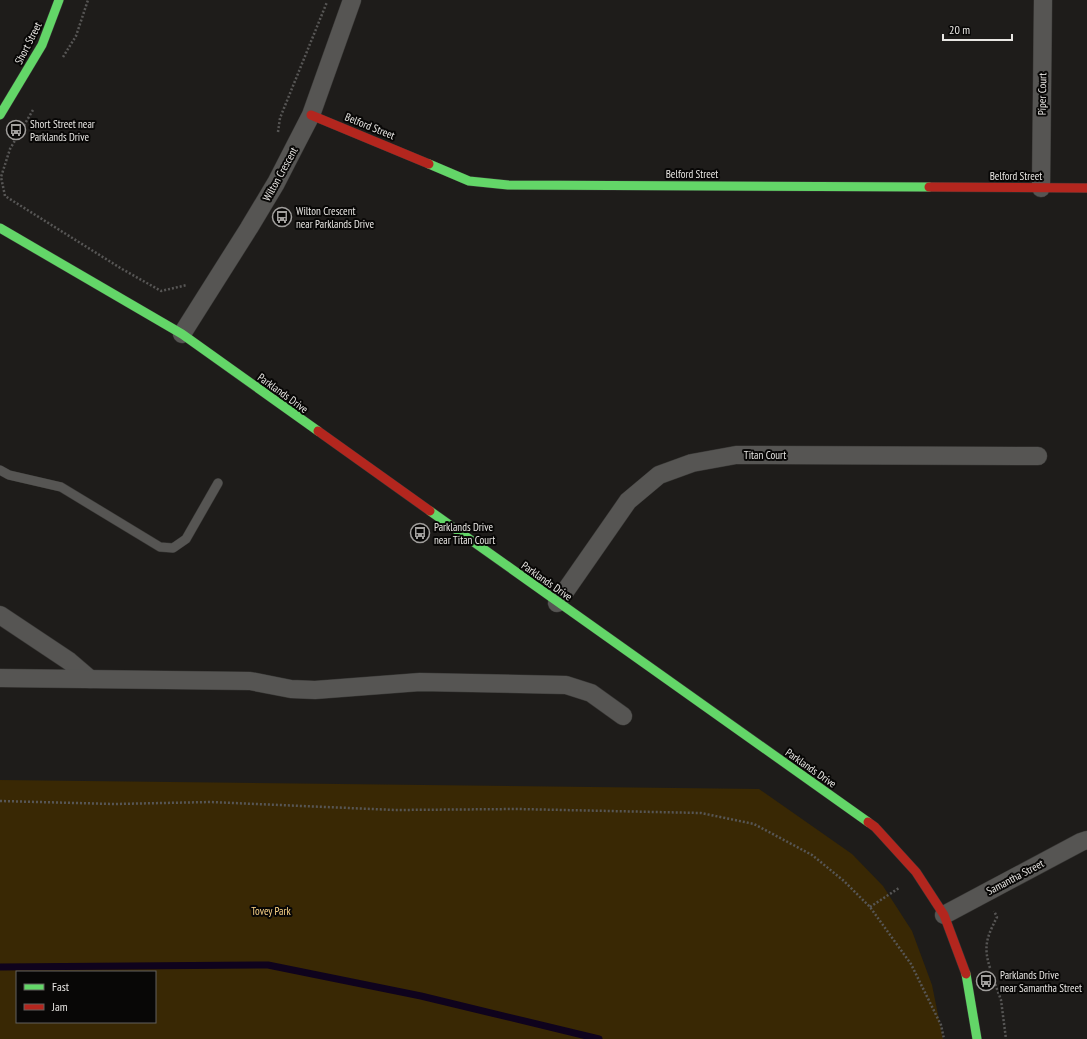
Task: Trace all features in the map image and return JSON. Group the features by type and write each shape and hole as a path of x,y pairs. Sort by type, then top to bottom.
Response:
{"street":[{"name":"Short Street","path":"0,115 39,53 59,0"},
{"name":"Wilton Crescent","path":"182,334 276,183 311,115 352,0"},
{"name":"Piper Court","path":"1041,188 1043,0"},
{"name":"Belford Street","path":"311,115 469,181 508,185 1087,188"},
{"name":"Parklands Drive","path":"0,228 182,334 557,603 875,827 916,872 944,915 967,978 977,1039"},
{"name":"Titan Court","path":"557,603 628,501 659,475 692,463 736,455 1038,456"},
{"path":"0,615 69,660 90,679"},
{"path":"0,678 250,681 291,689 315,690 420,682 566,686 591,693 623,716"},
{"name":"Samantha Street","path":"944,915 1087,840"}],"lane":[{"path":"0,470 9,475 61,487 160,547 173,548 186,539 218,483"}],"path":[{"path":"61,62 76,36 88,0"},
{"path":"277,139 280,118 328,0"},
{"path":"34,107 10,149 1,177 5,196 122,269 161,291 186,286 189,281"},
{"path":"0,802 114,804 210,802 395,810 518,809 701,813 754,824 812,855 844,881 870,907 911,964 942,1025 944,1039"},
{"path":"870,907 899,888"},
{"path":"994,911 997,917 987,936 986,955 1001,1000 1006,1039"}],"green space":[{"name":"Tovey Park","path":"0,780 759,789 852,854 883,886 912,931 932,985 943,1039 0,1039"}],"waterway":[{"path":"0,967 268,965 421,996 599,1039"}],"traffic: fast":[{"path":"0,115 42,45 59,0"},
{"path":"429,164 469,181 508,185 929,187"},
{"path":"0,228 182,334 318,431"},
{"path":"430,511 868,822"},
{"path":"966,974 977,1039"}],"traffic: jam":[{"path":"311,115 429,164"},
{"path":"929,187 1087,188"},
{"path":"318,431 430,511"},
{"path":"868,822 875,827 916,872 944,915 966,974"}],"place":[{"name":"Short Street near Parklands Drive","path":"16,130"},
{"name":"Wilton Crescent near Parklands Drive","path":"282,217"},
{"name":"Parklands Drive near Titan Court","path":"420,533"},
{"name":"Parklands Drive near Samantha Street","path":"986,981"}]}
